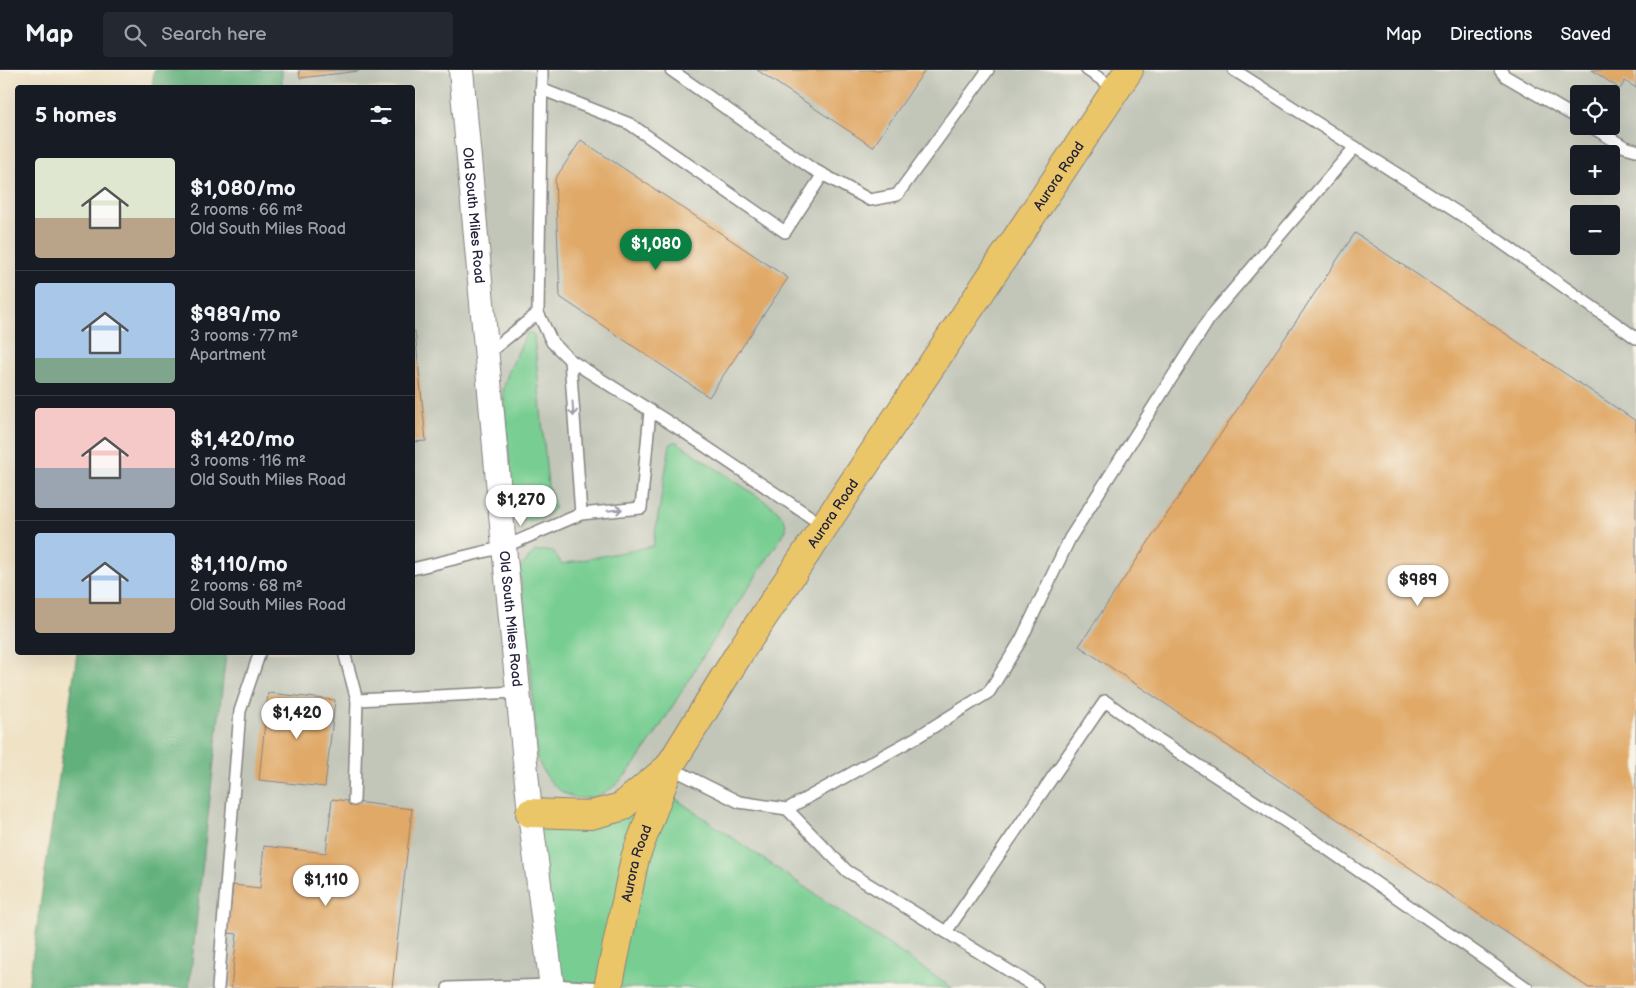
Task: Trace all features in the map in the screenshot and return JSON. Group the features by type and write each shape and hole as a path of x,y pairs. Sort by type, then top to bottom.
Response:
{"main road":[{"name":"Aurora Road","path":"608,988 635,858 669,767 740,652 1123,80"},
{"path":"530,813 591,815 622,807 669,767"}],"street":[{"name":"Old South Miles Road","path":"461,70 530,813 552,987"}],"lane":[{"path":"542,70 538,314 552,342 570,360 681,430 824,526"},
{"path":"671,70 811,168 870,200 897,196 988,70"},
{"path":"1086,70 1123,80"},
{"path":"1234,70 1474,223 1636,338"},
{"path":"1500,70 1505,76 1570,114"},
{"path":"541,89 630,124 785,232 823,174"},
{"path":"1605,135 1625,147 1636,150"},
{"path":"669,767 739,802 787,809 918,737 989,692 1021,640 1070,538 1212,316 1355,147"},
{"path":"487,354 538,314"},
{"path":"570,360 581,514"},
{"path":"415,568 504,547 581,514 641,508 650,411"},
{"path":"218,988 240,710 259,655"},
{"path":"345,655 357,700 354,800"},
{"path":"357,700 518,692"},
{"path":"946,932 1105,701 1317,842 1527,988"},
{"path":"787,809 847,871 1037,988"},
{"path":"448,988 603,988"}],"shaded area":[{"path":"282,70 1636,70 1636,988 952,988 661,790 608,988 189,988 226,655 415,655 415,85 282,85"}],"green space":[{"path":"154,70 282,70 282,85 152,85"},
{"path":"527,333 534,335 548,487 555,507 544,517 536,521 515,519 503,391 508,373"},
{"path":"675,441 775,508 785,521 786,530 710,646 653,738 630,769 610,789 586,798 575,797 557,788 542,769 537,758 528,628 519,569 535,551 553,551 562,564 653,546 670,445"},
{"path":"77,655 226,655 189,988 28,988"},
{"path":"651,782 952,988 552,988 530,813 591,815"}],"building":[{"path":"299,70 359,70 359,71 300,78"},
{"path":"757,70 925,70 873,147"},
{"path":"1592,70 1636,70 1636,88 1625,81 1620,89 1620,85 1614,85"},
{"path":"581,140 788,278 709,397 560,297 555,179"},
{"path":"1355,233 1636,421 1636,988 1589,988 1079,646"},
{"path":"415,331 426,441 415,442"},
{"path":"268,693 335,700 325,787 259,780"},
{"path":"332,799 412,809 392,988 231,988 237,934 228,933 233,885 260,888 264,846 326,853"}]}
